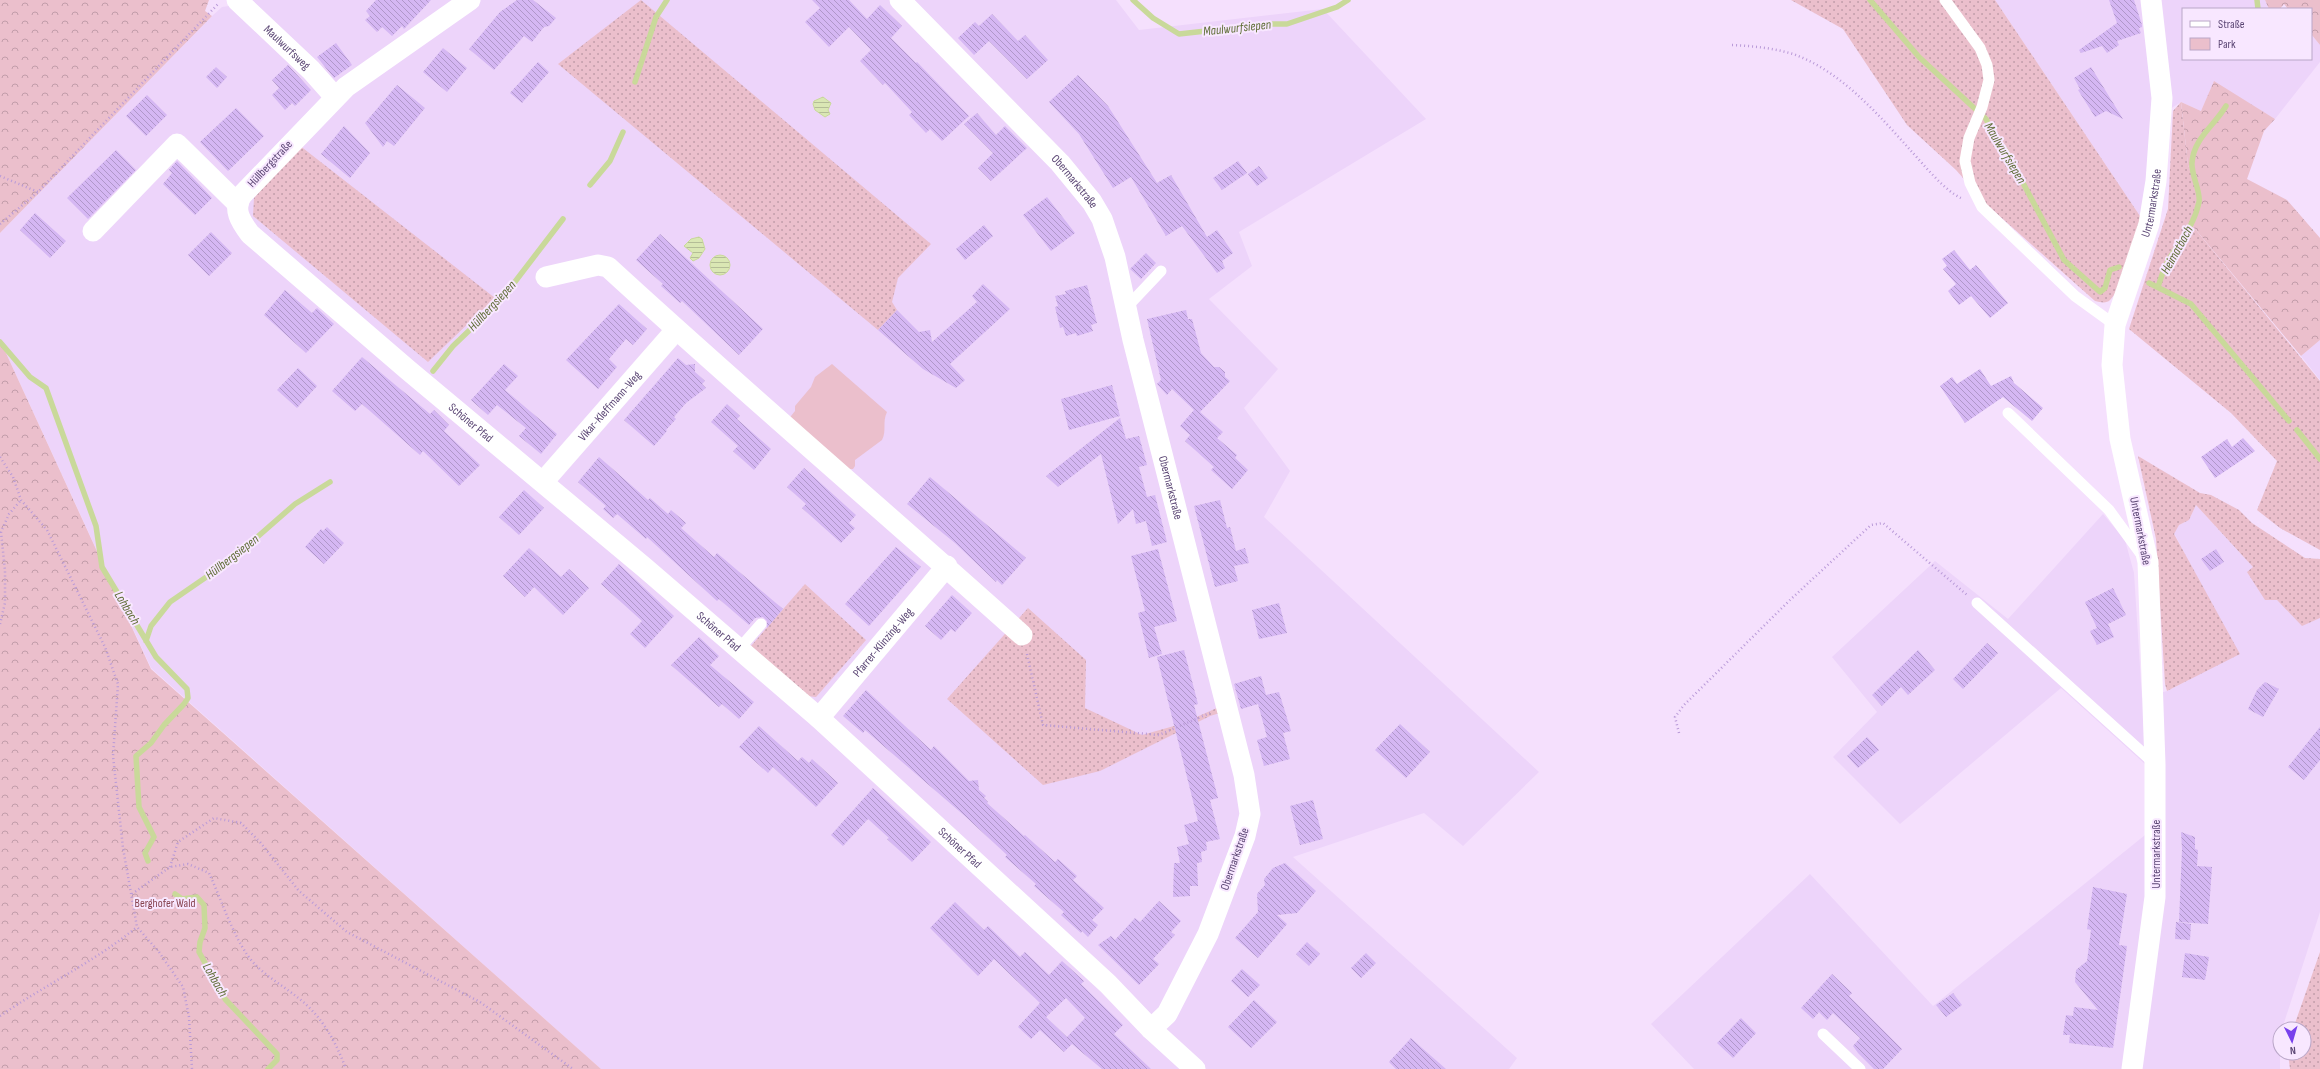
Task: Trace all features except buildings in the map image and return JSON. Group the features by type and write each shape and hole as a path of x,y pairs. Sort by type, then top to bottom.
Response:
{"street":[{"name":"Maulwurfsweg","path":"237,0 311,70 335,97"},
{"name":"Hüllbergstraße","path":"238,204 242,195 335,97 366,72 470,0"},
{"name":"Obermarkstraße","path":"900,0 1060,163 1092,202 1109,238 1244,775 1250,814 1245,836 1208,934 1167,1014 1151,1029"},
{"name":"Untermarkstraße","path":"2132,1069 2156,897 2155,764 2148,562 2120,439 2112,365 2115,325 2149,224 2156,181 2162,98 2151,0"},
{"path":"93,231 177,144 238,204"},
{"name":"Schöner Pfad","path":"238,204 238,212 241,222 250,234 819,718 1091,968 1151,1029 1195,1069"},
{"path":"546,277 603,265 608,267 676,330 947,566 1022,635"},
{"name":"Vikar-Kleffmann-Weg","path":"543,482 676,330"},
{"name":"Pfarrer-Klinzing-Weg","path":"819,718 947,566"}],"lane":[{"path":"1945,0 1980,48 1987,65 1990,78 1982,107 1969,138 1965,161 1970,183 1982,207 2075,296 2115,325"},
{"path":"1126,308 1161,271"},
{"path":"2008,413 2109,510 2148,562"},
{"path":"1977,603 2155,764"},
{"path":"739,650 761,624"},
{"path":"1823,1034 1860,1069"}],"path":[{"path":"0,224 38,192 222,0"},
{"path":"1732,45 1761,47 1793,54 1823,69 1853,92 1889,126 1930,172 1958,197 1982,207"},
{"path":"0,176 38,192"},
{"path":"0,457 13,477 21,500 47,530 105,647 118,684 113,756 123,848 137,927 159,952 183,987 189,1017 192,1069"},
{"path":"0,624 5,603 5,571 1,532 9,514 21,500"},
{"path":"1679,733 1675,717 1684,705 1791,598 1871,525 1883,523 1977,603"},
{"path":"1022,635 1043,725 1159,735 1227,707"},
{"path":"170,867 178,842 214,818 241,823 260,842 300,891 347,932 480,1002 573,1069"},
{"path":"132,894 170,867 188,864 209,873 248,956 271,979 298,997 318,1016 330,1032 346,1069"},
{"path":"0,1016 31,995 110,949 137,927"}],"shaded area":[{"path":"242,0 1116,0 1139,30 1323,9 1426,119 1239,232 1252,266 1209,299 1278,369 1244,408 1290,471 1264,517 1539,772 1463,846 1424,813 1293,857 1517,1058 1509,1069 601,1069 151,668 0,340 0,233 212,16 222,7 236,5"},
{"path":"1995,0 2265,0 2269,8 2182,8 2182,60 2312,60 2312,35 2320,45 2320,62 2275,119 2214,82 2201,111 2181,102 2153,120 2142,219"},
{"path":"823,97 831,103 828,110 830,114 825,117 815,110 813,104 814,101"},
{"path":"699,237 702,239 705,249 699,258 693,261 690,258 693,253 684,246 691,239"},
{"path":"720,255 727,258 730,265 727,272 720,275 713,272 710,265 713,258"},
{"path":"2320,340 2320,380 2301,356"},
{"path":"2196,505 2253,567 2277,600 2302,625 2320,618 2320,912 2285,1021 2272,1021 2272,1061 2280,1061 2280,1069 1694,1069 1651,1024 1810,874 1933,1006 2150,831 2145,764 2061,688 1900,824 1833,757 1877,712 1832,657 1935,561 2008,619 2103,514 2125,540 2134,573 2142,698 2167,691 2189,680 2187,558 2174,533 2179,525 2189,520"}],"green space":[{"path":"0,0 209,0 205,11 212,16 0,233"},
{"path":"641,0 931,244 898,278 892,302 897,310 878,330 558,64"},
{"path":"1791,0 1995,0 2142,219 2120,285 2110,300 2105,302 2095,301 1986,204 1956,170 1907,125 1843,29"},
{"path":"2265,0 2320,0 2320,45 2312,35 2312,8 2287,8 2284,4 2281,8 2269,8"},
{"path":"2214,81 2275,119 2264,131 2247,179 2287,200 2320,238 2320,340 2301,356 2191,224 2200,194 2188,165 2181,102 2201,111"},
{"path":"2181,102 2188,165 2200,194 2191,224 2320,381 2320,550 2280,528 2257,510 2277,461 2231,413 2129,329 2168,209 2173,111"},
{"path":"299,145 495,298 428,362 253,216 254,198"},
{"name":"Berghofer Wald","path":"0,340 151,669 601,1069 0,1069"},
{"path":"832,364 887,412 882,440 855,460 855,466 853,469 848,469 787,421 795,411 795,406 811,387 815,377"},
{"path":"2138,456 2200,493 2211,495 2239,510 2252,523 2305,558 2320,559 2320,618 2302,626 2277,600 2265,600 2247,572 2253,567 2196,505 2189,520 2179,525 2174,534 2240,654 2167,691 2165,684 2156,539"},
{"path":"805,584 866,640 816,697 807,696 751,646"},
{"path":"1028,608 1086,660 1085,708 1142,735 1181,724 1219,707 1220,713 1210,716 1100,771 1043,785 947,699"},
{"path":"2320,952 2320,1069 2290,1069 2289,1061 2312,1061 2312,1021 2296,1021"}],"waterway":[{"name":"Hüllbergsiepen","path":"635,82 656,17 667,0"},
{"name":"Maulwurfsiepen","path":"1133,0 1153,18 1179,34 1269,24 1287,24 1337,7 1348,0"},
{"name":"Maulwurfsiepen","path":"1870,0 1919,57 1986,119 1995,137 2006,151 2064,260 2100,292 2105,288 2110,270 2119,267"},
{"name":"Heimatbach","path":"2257,0 2258,8"},
{"name":"Heimatbach","path":"2158,287 2167,262 2187,232 2197,211 2199,198 2192,168 2193,154 2200,139 2226,106"},
{"name":"Hüllbergsiepen","path":"590,185 610,161 623,132"},
{"name":"Hüllbergsiepen","path":"433,371 453,346 501,300 563,219"},
{"name":"Heimatbach","path":"2149,283 2191,304 2289,421"},
{"name":"Lohbach","path":"0,342 30,377 46,388 96,526 102,567 156,657 187,689 188,698 184,704 164,725 151,743 136,756 139,807 154,837 145,853 148,861"},
{"name":"Heimatbach","path":"2297,430 2320,459"},
{"name":"Hüllbergsiepen","path":"146,641 151,626 170,602 231,560 295,504 330,482"},
{"name":"Lohbach","path":"175,894 182,899 197,897 204,905 205,928 200,942 199,952 225,999 277,1054 277,1060 268,1069"}]}
